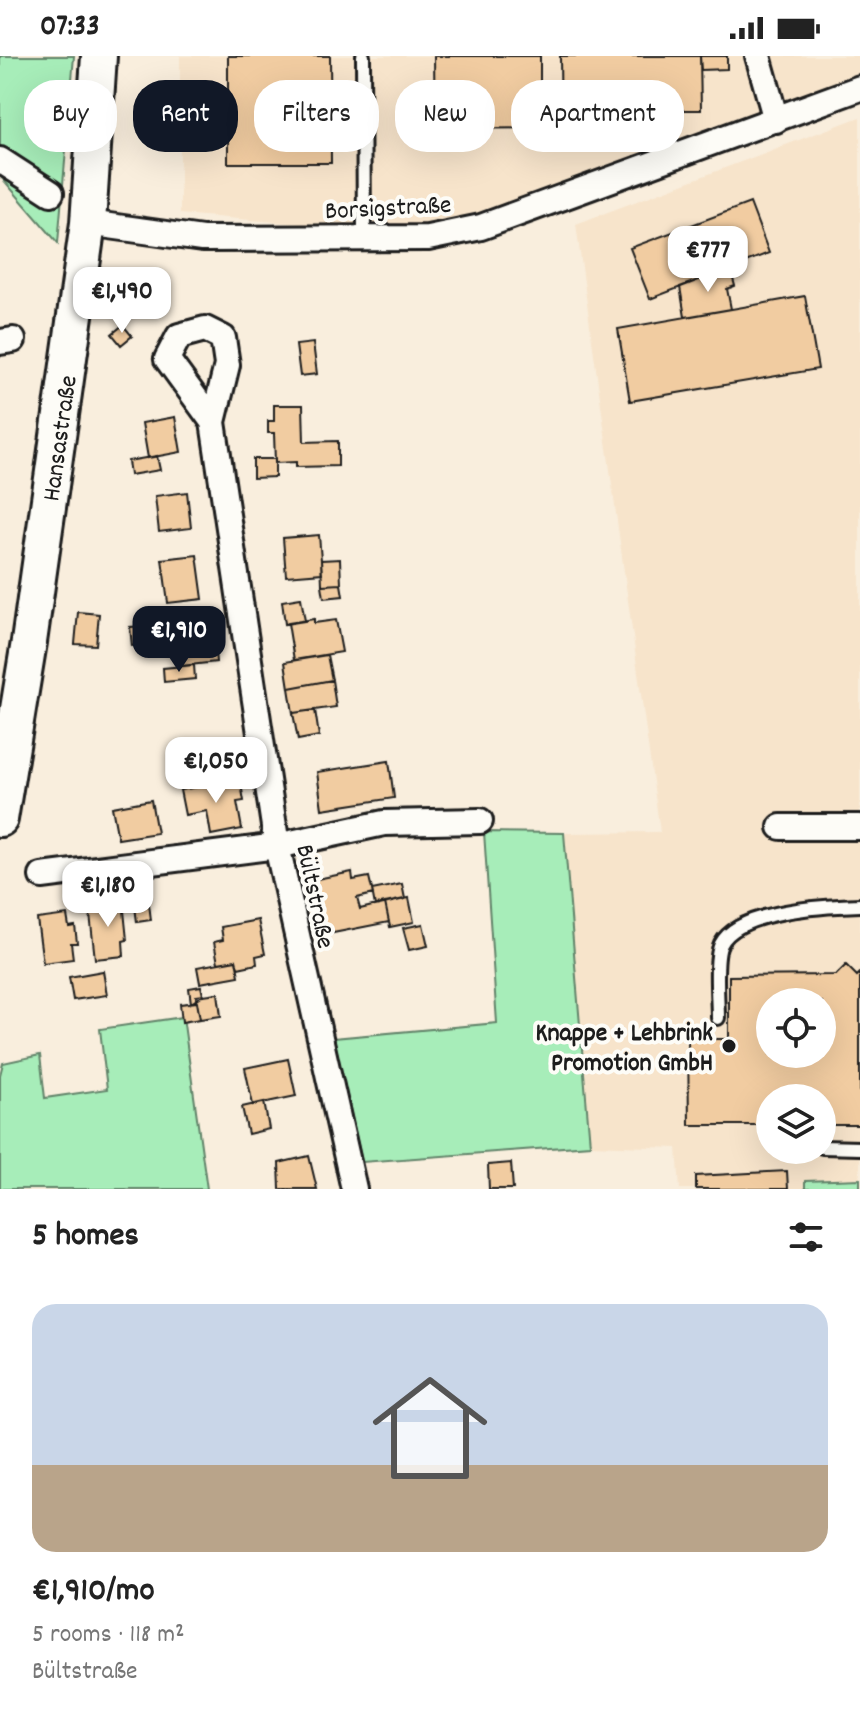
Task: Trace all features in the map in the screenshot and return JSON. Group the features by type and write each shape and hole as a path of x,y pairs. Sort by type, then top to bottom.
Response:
{"main road":[{"name":"Hansastraße","path":"0,819 29,642 88,223 99,56"}],"street":[{"path":"758,56 776,120"},
{"name":"Borsigstraße","path":"88,223 202,239 428,238 481,227 860,88"},
{"path":"0,160 51,193"},
{"name":"Bültstraße","path":"213,422 277,846 354,1189"},
{"path":"42,876 277,846 384,823 480,821"},
{"path":"781,827 860,827"}],"lane":[{"path":"363,56 364,238"},
{"path":"718,1018 719,947 728,934 767,914 860,905"},
{"path":"836,1147 860,1148"}],"shaded area":[{"path":"180,56 860,56 860,73 684,138 684,80 511,80 511,152 648,152 470,218 421,228 335,227 180,214 180,152 238,152 238,80 180,80"},
{"path":"860,117 860,1179 805,1181 805,1189 680,1189 677,1148 590,1145 564,833 660,832 576,224"}],"green space":[{"path":"0,56 74,56 72,80 24,80 24,152 66,152 58,243 0,176"},
{"path":"484,832 564,833 590,1145 362,1162 334,1038 497,1023"},
{"path":"183,1017 207,1189 0,1189 0,1075 3,1063 40,1055 45,1098 107,1089 100,1029"},
{"path":"860,1179 860,1189 805,1189 805,1181"}],"building":[{"path":"228,56 330,56 330,80 254,80 254,152 331,152 331,163 228,163 228,152 238,152 238,80 228,80"},
{"path":"434,56 540,56 540,80 511,80 511,128 495,128 495,80 434,80"},
{"path":"560,56 700,56 701,110 684,110 684,80 560,80"},
{"path":"700,56 727,56 727,69 701,70"},
{"path":"750,203 769,253 650,299 630,248"},
{"path":"730,268 735,286 727,289 731,309 685,317 680,287"},
{"path":"805,296 818,369 630,401 618,329"},
{"path":"123,325 132,336 121,345 112,334"},
{"path":"313,343 317,374 300,376 296,345"},
{"path":"274,405 303,405 304,442 338,441 338,466 296,467 296,462 275,463 274,433 268,433 268,421 274,421"},
{"path":"175,417 181,452 148,458 142,423"},
{"path":"157,456 160,470 130,475 128,461"},
{"path":"253,459 275,459 275,477 253,478"},
{"path":"187,492 191,528 159,532 155,496"},
{"path":"319,535 322,573 286,576 283,538"},
{"path":"197,555 203,599 168,603 162,559"},
{"path":"340,559 341,584 322,585 321,560"},
{"path":"341,584 343,596 324,598 322,585"},
{"path":"301,598 305,621 285,624 282,601"},
{"path":"78,612 99,614 96,645 75,644"},
{"path":"314,619 314,623 336,620 342,652 294,660 288,623"},
{"path":"212,625 216,662 181,666 177,629"},
{"path":"144,626 146,645 132,646 130,627"},
{"path":"327,655 332,680 289,688 285,662"},
{"path":"194,665 195,679 164,682 163,668"},
{"path":"332,680 336,707 293,713 289,688"},
{"path":"315,710 319,736 298,740 293,713"},
{"path":"389,761 394,798 322,809 317,772"},
{"path":"233,781 234,785 241,784 244,801 237,802 242,829 211,835 207,811 185,815 180,790"},
{"path":"151,800 157,833 118,839 112,807"},
{"path":"352,872 353,880 369,877 373,894 357,898 360,909 385,903 389,922 323,935 312,880"},
{"path":"402,884 405,899 375,906 372,890"},
{"path":"148,896 151,920 137,922 134,898"},
{"path":"409,898 414,922 390,927 385,903"},
{"path":"123,901 127,940 123,941 124,956 95,959 89,905"},
{"path":"67,915 69,927 75,926 77,943 71,943 73,959 43,963 37,919"},
{"path":"258,920 265,954 256,956 257,964 238,968 236,960 218,963 214,942 223,940 221,927"},
{"path":"423,924 428,946 409,950 403,928"},
{"path":"236,960 239,976 200,983 197,967"},
{"name":"Knappe + Lehbrink Promotion GmbH","path":"846,965 857,976 860,973 860,1125 836,1125 836,1084 756,1084 756,1125 689,1125 688,1039 729,1039 729,976 836,975"},
{"path":"103,971 107,995 73,1000 69,977"},
{"path":"201,986 203,995 191,1003 189,988"},
{"path":"218,993 221,1016 200,1019 196,996"},
{"path":"197,1002 200,1019 182,1022 180,1004"},
{"path":"288,1059 296,1096 253,1105 245,1068"},
{"path":"264,1102 269,1129 248,1134 242,1107"},
{"path":"309,1156 317,1189 280,1189 279,1163"},
{"path":"511,1163 513,1189 489,1189 488,1165"},
{"path":"787,1171 788,1189 696,1189 696,1176"}],"place":[{"name":"Knappe + Lehbrink Promotion GmbH","path":"729,1046"}]}
